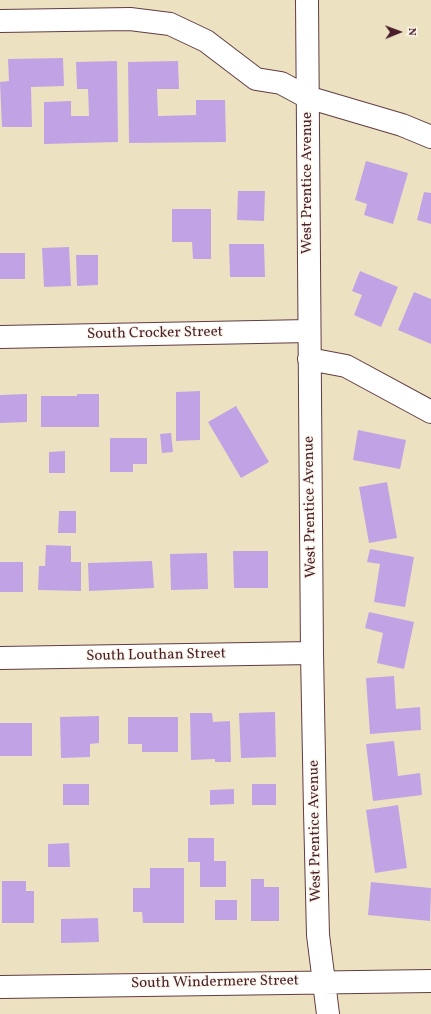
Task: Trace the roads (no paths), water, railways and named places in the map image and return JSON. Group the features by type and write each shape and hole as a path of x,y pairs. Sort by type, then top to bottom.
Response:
{"street":[{"name":"West Prentice Avenue","path":"307,0 312,653 318,935 328,1014"},
{"path":"0,21 130,19 170,24 206,41 256,79 281,83 307,97 402,125 431,137"},
{"name":"South Crocker Street","path":"0,337 309,331"},
{"path":"309,359 346,366 431,412"},
{"name":"South Louthan Street","path":"0,658 312,653"},
{"name":"South Windermere Street","path":"0,987 324,981 431,981"}]}
